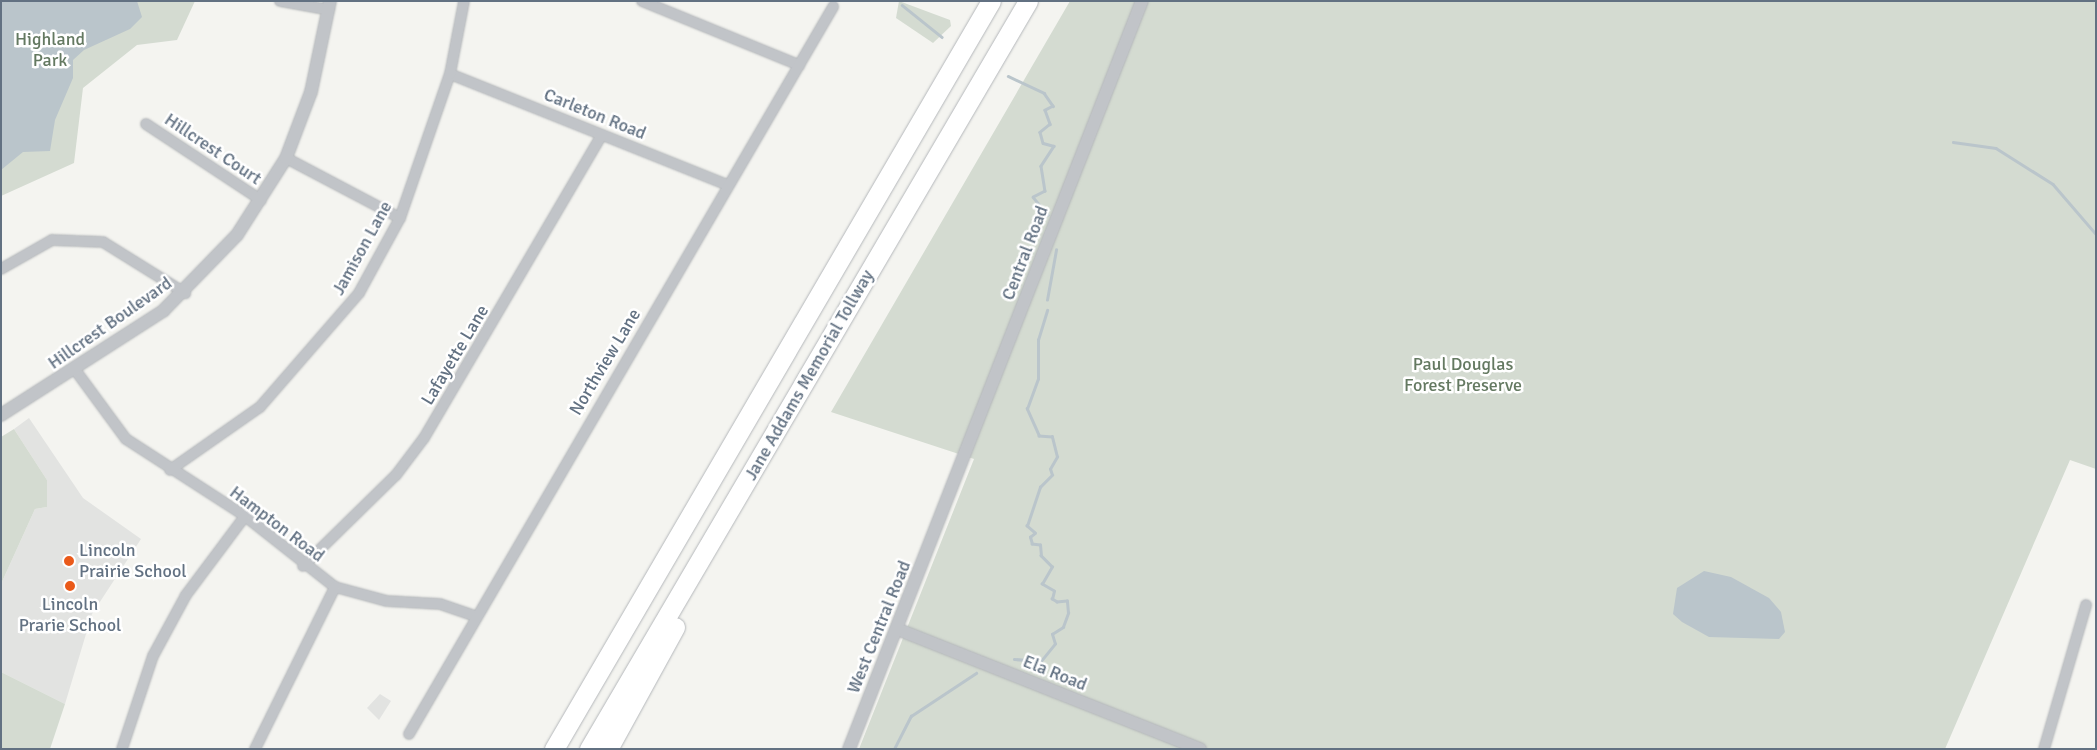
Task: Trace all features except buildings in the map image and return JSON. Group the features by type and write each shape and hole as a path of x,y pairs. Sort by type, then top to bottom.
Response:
{"highway":[{"name":"Jane Addams Memorial Tollway","path":"554,749 991,1"},
{"name":"Jane Addams Memorial Tollway","path":"589,749 1028,1"},
{"path":"608,749 771,440"}],"street":[{"path":"280,1 330,6"},
{"name":"Jamison Lane","path":"170,470 260,407 310,353 359,293 400,218 450,74 464,1"},
{"path":"642,1 799,65"},
{"name":"Central Road","path":"941,517 1142,1"},
{"name":"Hillcrest Boulevard","path":"1,415 76,371 185,293 238,235 286,158 310,92 330,6"},
{"name":"Northview Lane","path":"409,734 474,616 832,7"},
{"name":"Carleton Road","path":"450,74 728,185"},
{"name":"Hillcrest Court","path":"146,124 261,200"},
{"name":"Lafayette Lane","path":"303,566 396,475 424,438 602,135"},
{"path":"286,158 400,218"},
{"path":"1,269 52,240 103,242 185,293"},
{"name":"Hampton Road","path":"76,371 108,420 170,470 245,516 303,566 335,587 387,601 440,604 474,616"},
{"path":"122,749 153,656 186,595 245,516"},
{"name":"West Central Road","path":"849,749 941,517"},
{"path":"255,749 335,587"},
{"path":"2044,749 2086,605"},
{"name":"Ela Road","path":"897,630 1200,749"}],"shaded area":[{"name":"Highland Park","path":"1,1 137,1 142,17 130,29 84,50 73,60 73,78 55,120 50,151 23,152 1,170"},
{"name":"Lincoln Prairie School","path":"29,418 83,498 141,539 92,614 65,704 1,672 1,584 35,509 47,507 47,480 14,429"},
{"path":"1704,571 1731,577 1769,598 1781,612 1785,632 1779,639 1709,637 1682,622 1673,614 1677,588"},
{"path":"380,694 391,701 379,720 367,708"}],"green space":[{"name":"Highland Park","path":"1,1 195,1 177,40 137,45 83,88 74,163 1,196"},
{"path":"899,1 950,20 951,26 933,43 896,18"},
{"name":"Paul Douglas Forest Preserve","path":"1070,1 2096,1 2096,469 2070,460 1945,749 859,749 974,459 831,412"},
{"path":"14,429 47,480 47,507 35,509 1,584 1,437"},
{"path":"1,672 65,704 50,749 1,749"}],"waterway":[{"path":"902,5 942,37"},
{"path":"1008,76 1044,93 1053,106 1045,110 1050,124 1040,132 1043,143 1054,146 1041,166 1045,191 1033,197 1048,215"},
{"path":"1953,142 1996,148 2053,184 2096,234"},
{"path":"1047,300 1056,250"},
{"path":"1014,659 1041,661 1055,644 1052,634 1063,627 1068,613 1067,601 1057,602 1052,599 1054,591 1042,584 1052,567 1041,556 1040,545 1032,544 1030,537 1035,533 1027,526 1040,487 1052,475 1050,469 1057,457 1052,437 1039,436 1027,409 1038,379 1038,340 1047,310"},
{"path":"894,749 911,716 976,673"}],"place":[{"name":"Lincoln Prairie School","path":"69,561"},
{"name":"Lincoln Prarie School","path":"70,586"}]}
